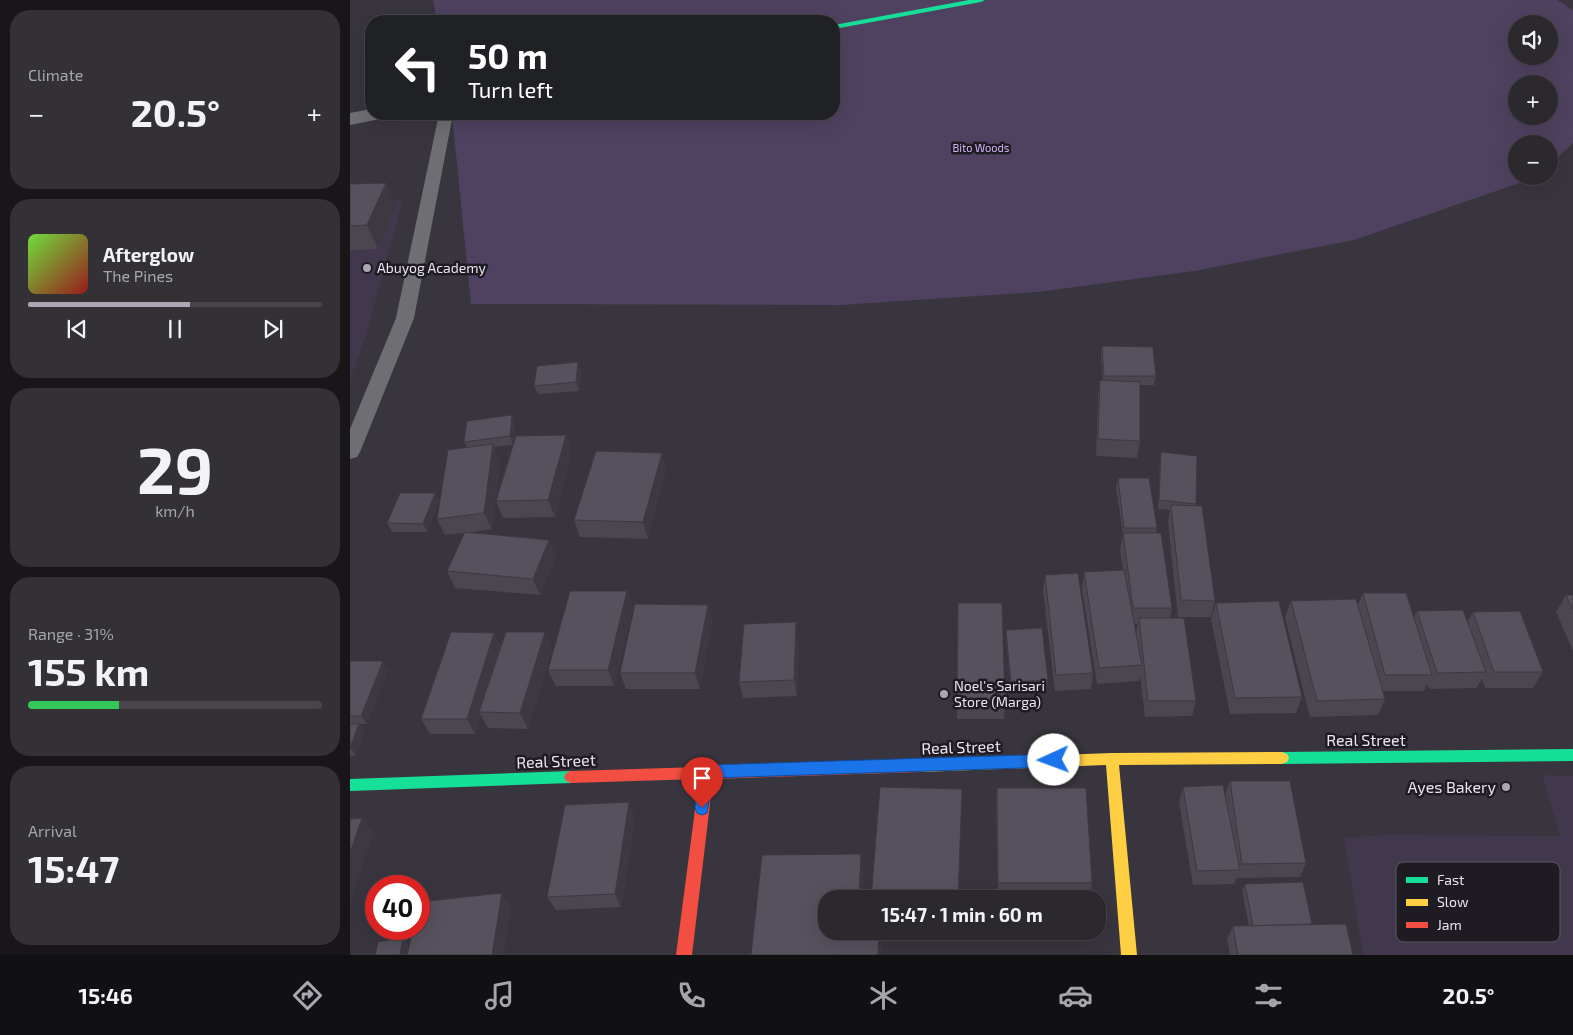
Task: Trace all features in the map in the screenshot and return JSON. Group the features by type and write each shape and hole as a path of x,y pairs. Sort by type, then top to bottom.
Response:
{"street":[{"path":"840,27 981,0"},
{"path":"350,118 365,116"},
{"name":"Real Street","path":"350,785 1112,759 1573,755"},
{"path":"1112,759 1129,955"},
{"path":"684,955 707,772"}],"lane":[{"path":"350,452 405,318 445,120"}],"shaded area":[{"name":"Abuyog Academy","path":"403,200 366,335 350,379 350,202"},
{"path":"1542,775 1573,776 1573,955 1363,955 1344,838 1387,835 1560,836"}],"green space":[{"name":"Bito Woods","path":"433,0 1557,0 1573,10 1573,143 1558,157 1558,135 1508,135 1508,185 1514,185 1354,240 1194,271 1038,292 841,305 471,304 453,120 840,120 840,15 436,15"}],"building":[{"path":"386,183 367,225 350,226 350,184"},
{"path":"1102,346 1153,347 1156,376 1104,376"},
{"path":"578,362 576,382 534,386 537,366"},
{"path":"1100,380 1140,382 1140,441 1098,439"},
{"path":"512,415 510,436 464,442 467,421"},
{"path":"566,435 548,500 496,501 516,436"},
{"path":"493,444 484,513 437,519 448,450"},
{"path":"596,451 662,453 643,522 574,520"},
{"path":"1161,452 1197,456 1196,504 1159,500"},
{"path":"1118,478 1149,478 1157,528 1124,528"},
{"path":"400,493 435,493 423,524 387,523"},
{"path":"1171,505 1202,506 1215,601 1181,600"},
{"path":"465,532 549,540 533,579 447,571"},
{"path":"1123,533 1161,533 1172,608 1133,608"},
{"path":"1124,570 1142,665 1099,668 1084,572"},
{"path":"1078,573 1093,673 1056,675 1045,575"},
{"path":"570,591 627,591 608,670 548,670"},
{"path":"1363,593 1406,593 1432,675 1385,675"},
{"path":"1566,595 1573,595 1573,610"},
{"path":"1356,599 1385,699 1317,701 1291,601"},
{"path":"1279,601 1302,697 1235,698 1216,603"},
{"path":"958,603 1002,603 1005,703 957,704"},
{"path":"635,604 708,605 695,673 620,673"},
{"path":"1463,610 1486,672 1437,673 1417,611"},
{"path":"1520,611 1543,672 1494,672 1473,612"},
{"path":"1139,618 1184,618 1196,701 1148,701"},
{"path":"796,622 794,680 739,682 744,624"},
{"path":"1042,628 1048,680 1011,682 1006,630"},
{"path":"451,632 494,633 467,719 421,719"},
{"path":"506,632 545,632 520,713 479,712"},
{"path":"350,661 383,661 361,716 350,716"},
{"path":"350,724 359,724 350,748"},
{"path":"1230,781 1290,781 1306,863 1242,864"},
{"path":"1223,785 1240,870 1197,871 1183,787"},
{"path":"880,787 962,789 958,890 872,890"},
{"path":"997,788 1086,788 1092,883 998,883"},
{"path":"629,802 615,894 547,897 565,805"},
{"path":"362,818 350,853 350,819"},
{"path":"861,854 859,890 818,890 818,940 879,940 878,955 751,955 762,855"},
{"path":"1303,882 1312,924 1253,926 1245,884"},
{"path":"502,893 492,955 407,955 410,940 430,940 430,901"},
{"path":"1346,924 1353,955 1238,955 1233,926"},
{"path":"403,940 400,955 375,955 378,942"}],"traffic: fast":[{"path":"840,26 981,0"},
{"path":"1282,758 1573,755"},
{"path":"350,785 571,777"}],"traffic: slow":[{"path":"921,766 1112,759 1282,758"},
{"path":"1112,759 1129,955"}],"traffic: jam":[{"path":"571,777 921,766"},
{"path":"684,955 707,772"}],"place":[{"name":"Abuyog Academy","path":"367,268"},
{"name":"Noel's Sarisari Store (Marga)","path":"944,694"},
{"name":"Ayes Bakery","path":"1506,787"}],"route":[{"path":"702,808 707,772 1054,760"}]}
